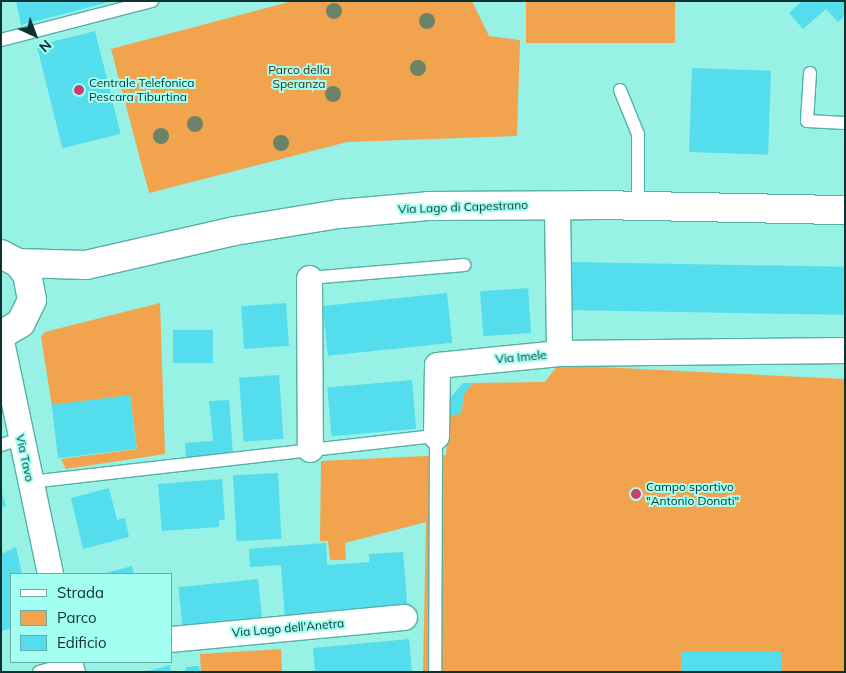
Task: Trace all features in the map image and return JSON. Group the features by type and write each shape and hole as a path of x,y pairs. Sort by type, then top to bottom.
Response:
{"main road":[{"name":"Via Lago di Capestrano","path":"10,258 86,265 235,231 339,214 428,206 557,205 845,210"},
{"path":"1,335 21,323 32,300 32,287 10,258"},
{"name":"Via Lago di Capestrano","path":"32,300 86,265"}],"street":[{"name":"Via Imele","path":"436,436 437,365 558,354 557,205"},
{"path":"309,278 310,449"},
{"name":"Via Tavo","path":"1,341 11,442 30,482 50,573"},
{"path":"558,354 845,350"},
{"name":"Via Lago dell'Anetra","path":"172,639 404,617"}],"lane":[{"path":"1,40 152,1"},
{"path":"810,73 806,121 845,123"},
{"path":"620,90 638,134 638,206"},
{"path":"309,278 464,264"},
{"path":"30,482 436,436 435,672"},
{"path":"39,672 70,665"}],"green space":[{"name":"Parco della Speranza","path":"293,1 472,1 489,36 520,40 517,136 347,142 149,193 111,49"},
{"path":"526,1 675,1 675,43 526,43"},
{"path":"160,303 165,454 66,469 61,459 137,449 130,395 52,406 41,337 45,332"},
{"name":"Campo sportivo \"Antonio Donati\"","path":"558,365 845,379 845,672 423,672 426,522 345,543 346,560 330,560 328,541 320,541 321,461 446,455 449,415 461,414 464,394 473,383 545,382"},
{"path":"281,649 282,672 201,672 200,654"}],"building":[{"path":"16,1 109,1 109,2 21,25"},
{"path":"802,1 845,1 845,16 838,22 826,9 803,29 789,13"},
{"name":"Centrale Telefonica Pescara Tiburtina","path":"95,31 121,134 62,148 37,46"},
{"path":"692,68 771,71 768,155 689,152"},
{"path":"569,262 845,267 844,315 568,310"},
{"path":"528,288 531,333 483,336 480,291"},
{"path":"447,293 452,343 328,356 323,306"},
{"path":"286,303 289,346 244,349 241,306"},
{"path":"173,330 213,330 213,363 173,363"},
{"path":"279,375 283,439 244,442 239,378"},
{"path":"412,380 416,429 332,436 327,387"},
{"path":"463,383 473,383 464,394 461,414 449,415 450,398"},
{"path":"130,395 137,449 58,458 52,405"},
{"path":"229,400 233,455 186,458 185,443 213,441 209,401"},
{"path":"278,473 281,539 237,541 233,475"},
{"path":"222,479 225,520 219,520 219,527 162,531 158,484"},
{"path":"109,488 117,520 125,518 129,537 83,549 71,498"},
{"path":"1,490 6,506 1,507"},
{"path":"326,543 327,565 369,562 369,554 403,552 408,614 285,619 281,565 250,567 249,549"},
{"path":"16,547 22,573 10,573 10,628 1,631 1,554"},
{"path":"132,566 134,573 106,573"},
{"path":"258,579 262,620 183,628 178,587"},
{"path":"409,639 412,672 315,672 313,648"},
{"path":"681,651 781,651 781,672 681,672"},
{"path":"170,665 171,672 148,672 148,671"},
{"path":"199,666 200,672 186,672 186,667"}],"place":[{"name":"Centrale Telefonica Pescara Tiburtina","path":"79,90"},
{"name":"Campo sportivo \"Antonio Donati\"","path":"636,494"}]}
